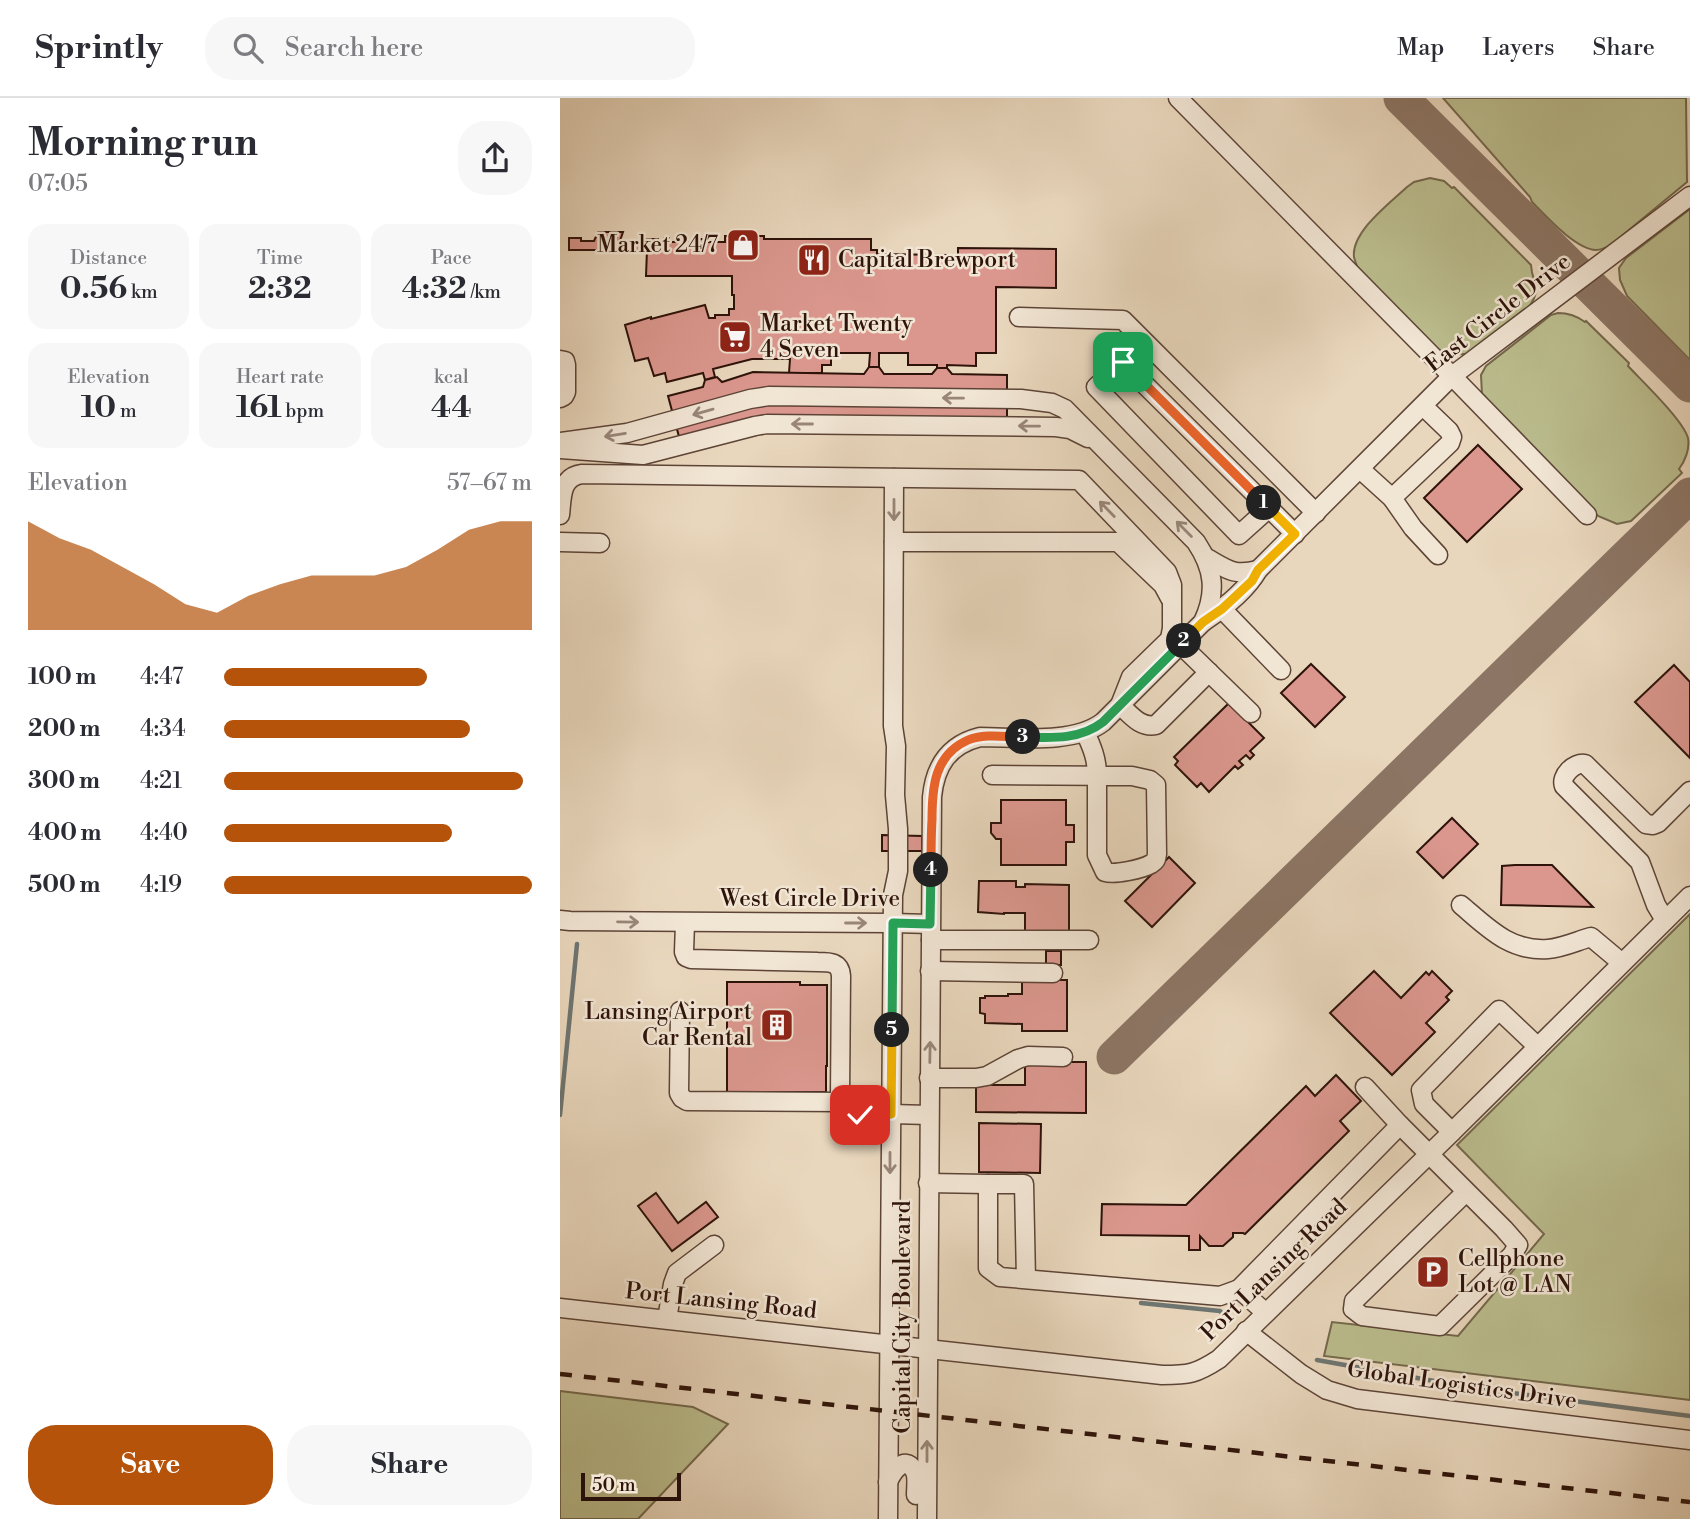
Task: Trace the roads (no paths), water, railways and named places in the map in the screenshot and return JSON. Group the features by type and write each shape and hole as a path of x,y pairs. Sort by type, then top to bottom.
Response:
{"street":[{"path":"1178,98 1587,515"},
{"name":"East Circle Drive","path":"1203,622 1222,609 1252,581 1258,570 1452,376 1690,196"},
{"path":"1020,317 1123,320 1316,513"},
{"path":"560,360 565,361 566,365 566,392 560,398"},
{"path":"1269,508 1239,535 1096,387 1123,362 1269,508 1295,534"},
{"path":"564,440 626,433 750,398 769,396 1021,399 1052,402 1065,409 1196,542 1207,558 1230,571 1242,574 1258,570"},
{"path":"1392,498 1450,443 1452,437 1449,431 1423,406"},
{"path":"564,440 643,455 767,424 1056,427 1070,429 1095,440"},
{"path":"1360,469 1392,498 1413,528 1438,555"},
{"path":"560,515 563,487 575,475 1079,480 1167,572 1172,585 1170,639 1131,677 1120,705 1141,724 1148,727 1156,725 1209,672"},
{"name":"Capital City Boulevard","path":"888,1519 893,895 898,871 896,746 893,726 894,478"},
{"path":"560,542 600,543"},
{"path":"894,542 1118,542 1163,585 1172,603"},
{"name":"West Circle Drive","path":"560,920 893,923 931,932 933,783 946,756 969,740 980,737 1061,738 1098,726 1203,622 1209,610 1212,593 1207,558"},
{"path":"1222,609 1281,670"},
{"path":"1181,645 1251,713"},
{"path":"992,775 1097,775 1150,780 1156,785 1157,854 1156,860 1151,864 1113,874 1105,872 1097,855 1097,775 1095,754 1085,732"},
{"path":"1665,920 1656,905 1640,862 1562,783 1563,778 1575,765 1585,764 1646,824 1653,825 1690,791"},
{"name":"Port Lansing Road","path":"560,1308 1162,1376 1187,1375 1201,1371 1219,1359 1690,896"},
{"path":"1461,905 1501,939 1525,947 1548,949 1591,937 1622,963"},
{"path":"685,923 684,952 686,957 691,959 835,964 841,970 842,1102 849,1112 860,1115 929,1115"},
{"path":"931,932 1089,940"},
{"name":"Capital City Boulevard","path":"927,1519 931,932"},
{"path":"930,971 1053,973"},
{"path":"1452,1132 1424,1104 1421,1090 1499,1010 1538,1047"},
{"path":"680,1011 680,1093 687,1101 842,1102"},
{"path":"929,1078 987,1076 1028,1056 1063,1057"},
{"path":"1365,1087 1518,1245 1512,1255 1440,1326 1362,1316 1353,1309 1354,1301 1466,1192"},
{"path":"988,1185 988,1268 1000,1277 1220,1296 1239,1289 1400,1125"},
{"path":"928,1183 1024,1185 1026,1279"},
{"path":"667,1319 677,1273 714,1245"},
{"path":"1239,1289 1265,1312"},
{"name":"Global Logistics Drive","path":"1246,1331 1301,1374 1327,1390 1357,1399 1690,1440"},
{"name":"Capital City Boulevard","path":"888,1482 896,1467 909,1465 913,1468 916,1476 916,1519"}],"waterway":[{"path":"560,1115 577,944"},
{"path":"1141,1303 1220,1311 1229,1322"},
{"path":"1317,1360 1473,1388 1690,1416"}],"railway":[{"path":"560,1374 1690,1502"}],"place":[{"name":"Market 24/7","path":"743,245"},
{"name":"Capital Brewport","path":"814,260"},
{"name":"Market Twenty 4 Seven","path":"735,337"},
{"name":"Lansing Airport Car Rental","path":"777,1025"},
{"name":"Cellphone Lot @ LAN","path":"1433,1272"}]}
